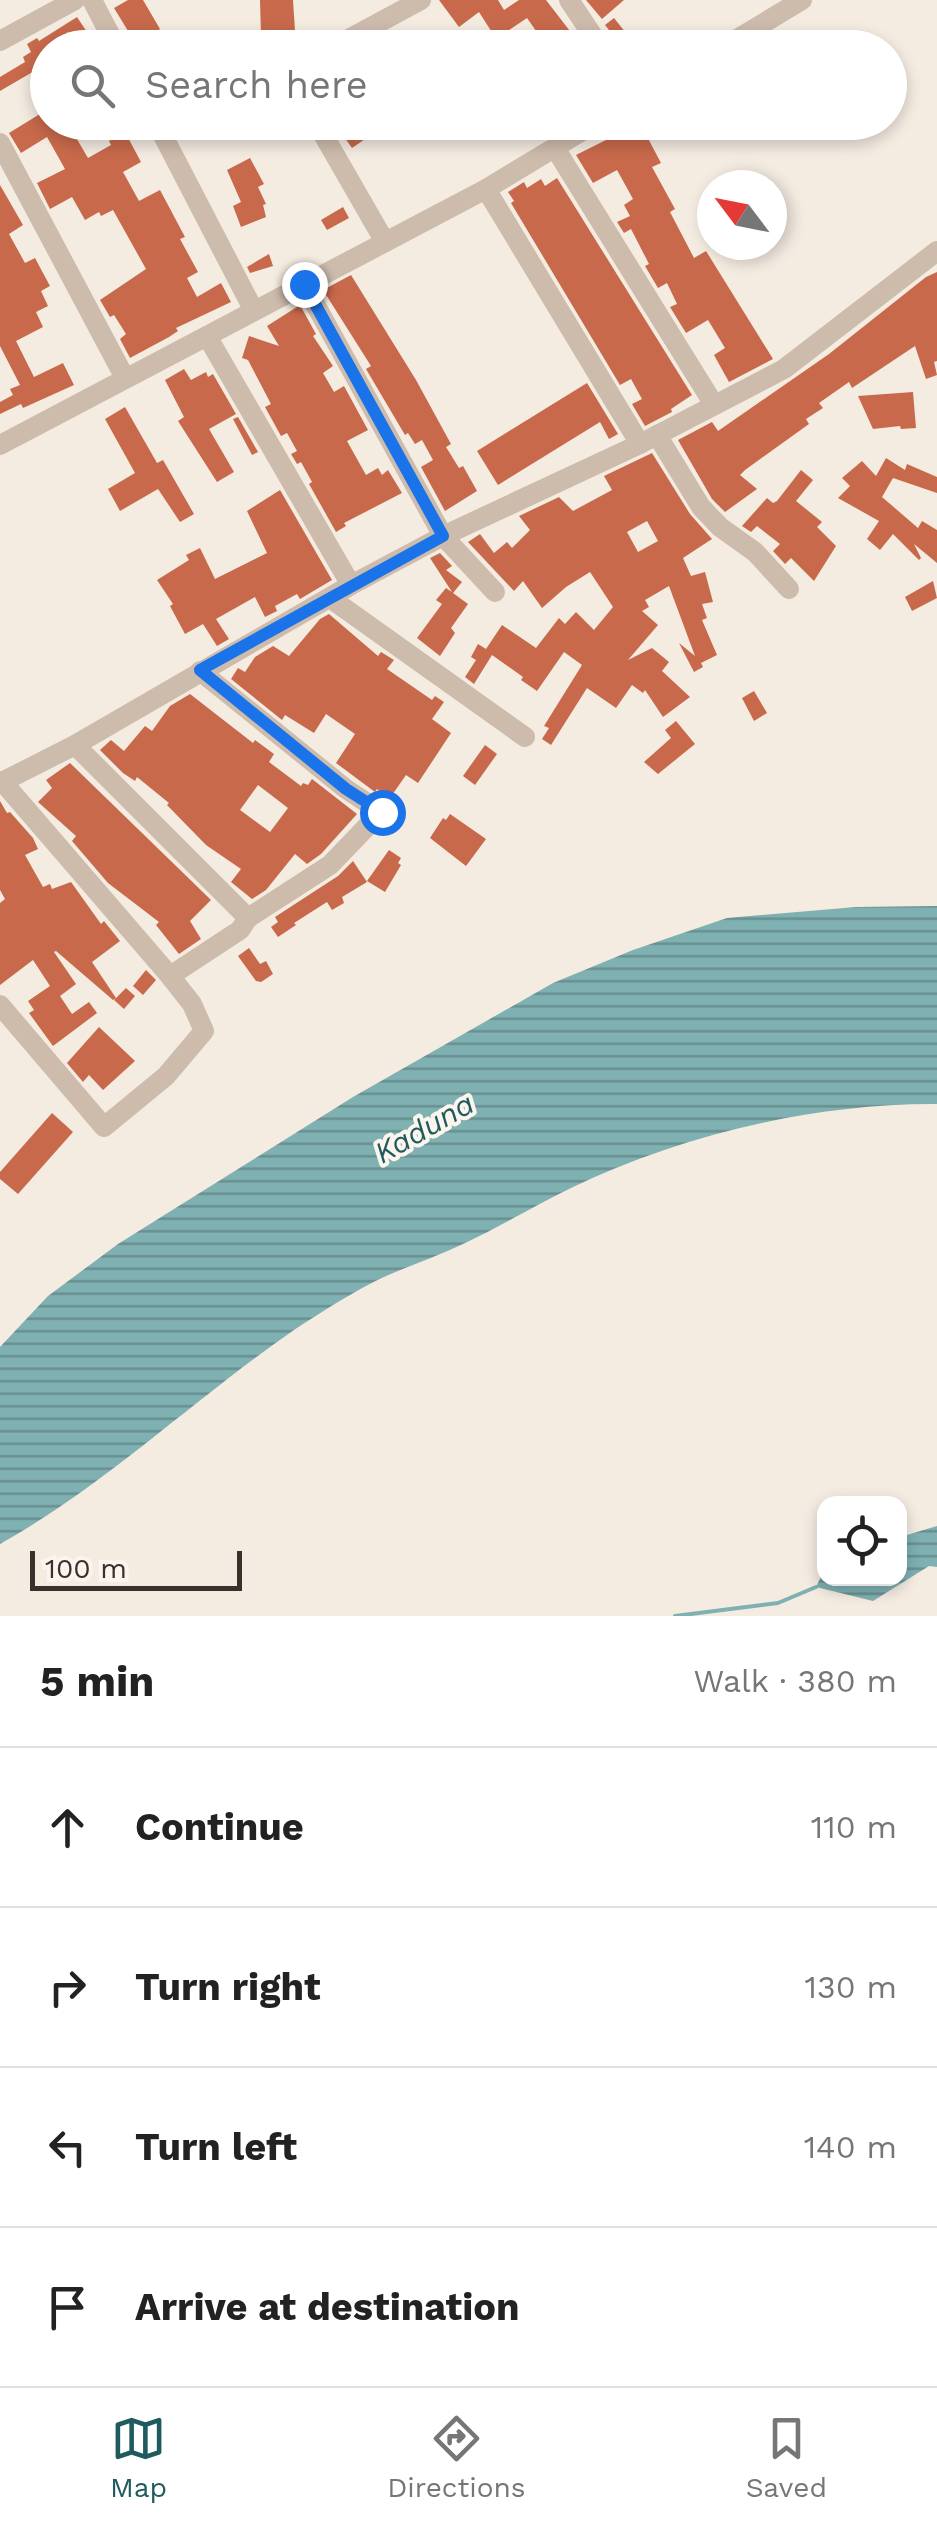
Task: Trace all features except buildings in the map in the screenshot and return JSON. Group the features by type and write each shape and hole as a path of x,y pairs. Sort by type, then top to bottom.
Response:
{"street":[{"path":"0,41 75,0"},
{"path":"92,0 108,30"},
{"path":"366,30 422,0"},
{"path":"568,0 589,30"},
{"path":"752,30 802,0"},
{"path":"165,140 254,311"},
{"path":"326,140 385,242"},
{"path":"0,445 486,189 569,140"},
{"path":"0,143 125,378"},
{"path":"556,148 713,403"},
{"path":"486,189 648,439 701,508 755,552 788,589"},
{"path":"0,1004 104,1127 166,1076 204,1030 192,1004 170,976 1,782 75,744 350,585 784,369 937,251"},
{"path":"304,284 443,536 495,592"},
{"path":"206,336 350,585"},
{"path":"330,598 524,737"},
{"path":"170,976 240,930 248,918 330,865 382,812 346,789 200,670"},
{"path":"75,744 248,918"}],"water":[{"name":"Kaduna","path":"937,906 937,1104 844,1109 750,1126 657,1152 571,1188 463,1244 374,1282 327,1309 257,1357 77,1495 0,1544 0,1347 48,1296 118,1244 353,1097 553,983 727,918 856,907"},
{"path":"937,1526 937,1567 929,1566 907,1580 907,1535"},
{"path":"817,1585 897,1586 873,1601"}],"waterway":[{"path":"675,1616 778,1603 816,1587"}],"route":[{"path":"304,284 443,536 200,670 346,789 382,812"}]}
